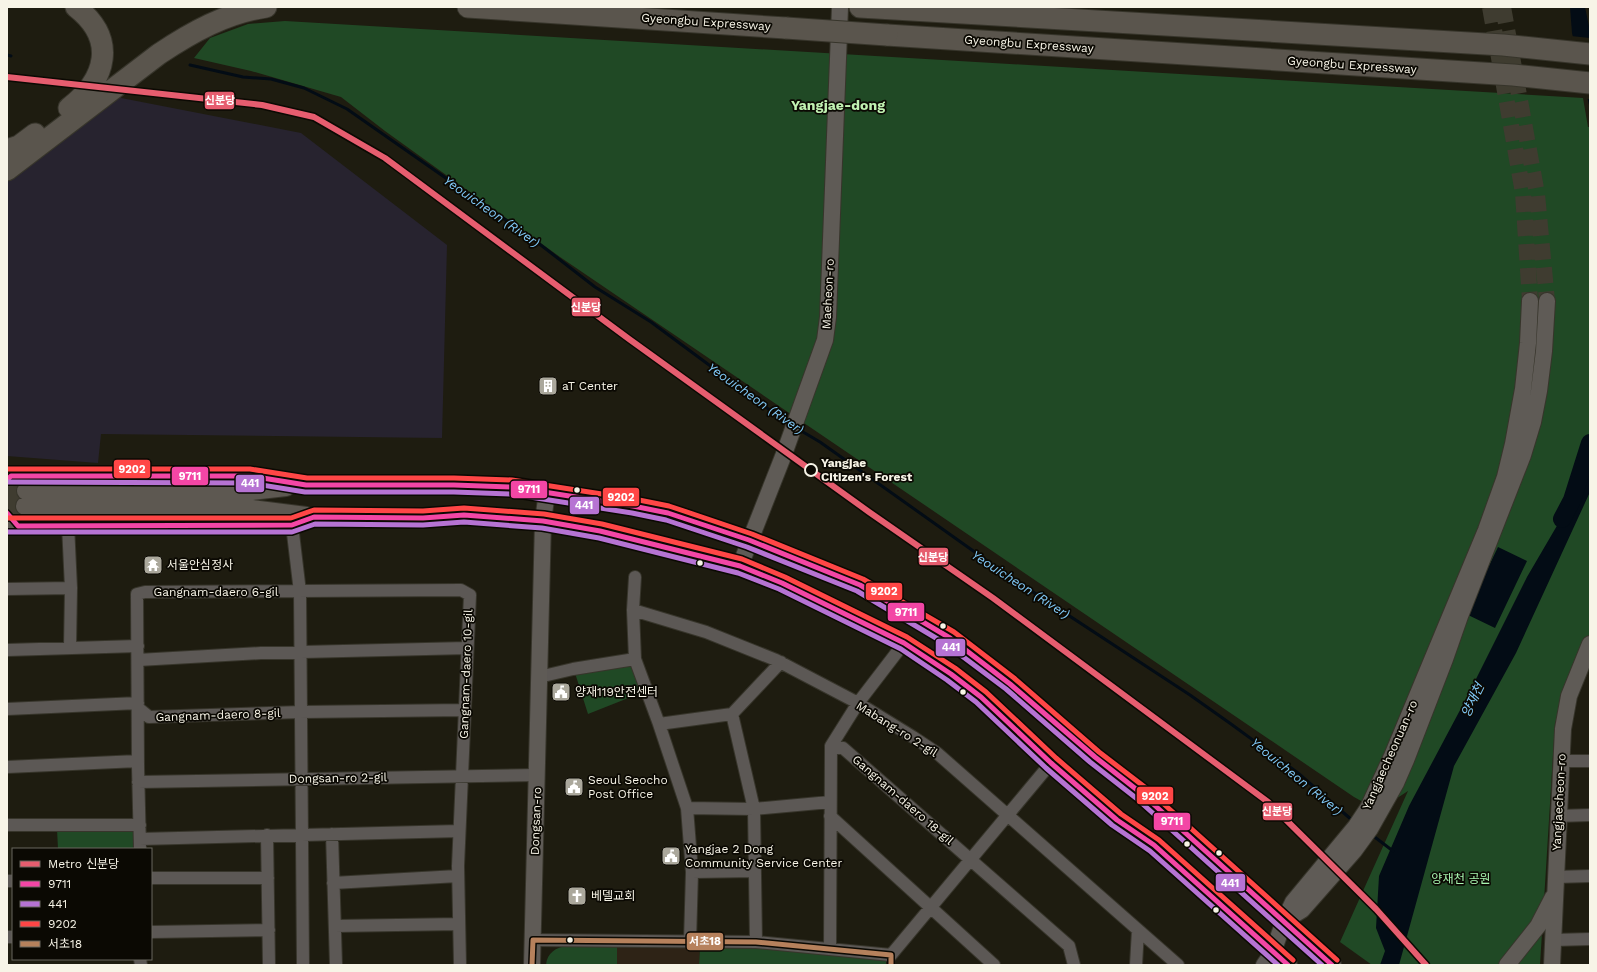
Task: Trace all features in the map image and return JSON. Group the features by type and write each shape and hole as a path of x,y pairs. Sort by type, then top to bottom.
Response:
{"highway":[{"path":"7,150 25,142 68,109 86,94 96,80 102,60 101,41 91,21 76,7"},
{"path":"7,170 159,54 178,42 226,17 266,7"},
{"name":"Gyeongbu Expressway","path":"468,7 1513,75 1590,83"},
{"path":"860,7 1196,26 1532,48 1590,54"}],"main road":[{"path":"8,477 250,476 306,485"},
{"path":"1288,965 1268,958 1154,845 1117,820 1051,763 981,697 951,674 904,643 782,583 740,566 600,531 543,521 510,520 464,515 423,518 314,517 252,509 26,499 252,491 306,485 454,485 512,487 668,513 749,540 860,585 950,638 1010,684 1095,757 1141,792 1332,965"},
{"path":"11,521 68,524 292,525 314,517"}],"street":[{"name":"Maeheon-ro","path":"740,566 784,454 825,340 828,317 840,7"},
{"name":"Yangjaecheonuan-ro","path":"1490,532 1513,444 1523,389 1528,343 1530,301"},
{"name":"Yangjaecheonuan-ro","path":"1268,958 1293,902 1324,874 1368,808 1523,455 1533,422 1544,351 1547,301"},
{"name":"Dongsan-ro","path":"532,965 543,521 547,492"},
{"path":"68,524 71,588 70,647"},
{"path":"292,525 300,592 303,965"},
{"path":"635,577 633,610 636,659 687,808 692,872 690,941"},
{"path":"7,589 71,588"},
{"name":"Gangnam-daero 10-gil","path":"300,592 461,590 470,595 466,648 463,776 459,831 458,876 460,965"},
{"name":"Gangnam-daero 6-gil","path":"140,844 138,782 137,594 145,592 300,592"},
{"name":"Mabang-ro 2-gil","path":"633,610 706,632 781,662 858,703 913,737 937,753 1178,965"},
{"path":"830,949 831,746 858,703 904,643"},
{"path":"7,650 138,646"},
{"path":"138,660 466,648"},
{"name":"Yangjaecheon-ro","path":"1553,953 1563,730 1569,696 1589,651"},
{"path":"539,677 573,669 636,659"},
{"path":"659,724 732,714 781,662"},
{"path":"7,709 138,706"},
{"name":"Gangnam-daero 8-gil","path":"138,706 149,717 301,712 464,710"},
{"path":"732,714 754,809 756,942"},
{"name":"Gangnam-daero 18-gil","path":"831,746 843,748 1069,946 1074,965"},
{"path":"7,767 138,761"},
{"path":"1562,761 1590,761"},
{"path":"532,940 756,942 830,949 891,960 931,908 1051,763"},
{"name":"Dongsan-ro 2-gil","path":"138,782 537,774"},
{"path":"687,808 754,809 830,802"},
{"path":"1558,816 1590,815"},
{"path":"830,816 994,965"},
{"path":"7,825 140,824"},
{"path":"140,844 267,835 459,831"},
{"path":"332,834 336,965"},
{"path":"267,835 269,965"},
{"path":"692,872 755,871"},
{"path":"333,883 458,876"},
{"path":"1507,965 1538,926 1556,884 1590,876"},
{"path":"152,878 268,878"},
{"path":"335,926 459,924"},
{"path":"152,932 269,930"},
{"path":"1136,965 1138,930"},
{"path":"1521,948 1534,941 1540,941 1544,942 1553,953 1590,939"}],"shaded area":[{"path":"116,97 301,133 447,245 442,438 101,434 98,463 7,456 7,181"},
{"path":"617,946 700,948 699,965 617,965"}],"green space":[{"name":"Yangjae Citizen's Forest","path":"285,21 1583,98 1588,127 1590,127 1590,638 1555,723 1540,965 1372,965 1340,942 1408,791 1388,804 1372,807 1354,797 560,257 385,131 341,97 251,71 194,58 210,38 248,24"},
{"path":"631,663 641,693 588,714 575,673"},
{"path":"137,828 137,848 58,848 57,829"},
{"path":"567,946 617,946 617,965 546,965 548,957 553,951"},
{"path":"748,946 886,960 886,965 699,965 700,948"}],"water":[{"path":"1570,7 1585,7 1590,31 1590,109 1572,33"},
{"path":"1590,443 1590,492 1516,653 1454,766 1399,965 1380,965 1385,951 1376,928 1379,876 1409,806 1467,697 1527,577 1572,500"},
{"path":"1498,547 1527,561 1495,628 1466,614"}],"pier":[{"path":"1571,36 1590,38 1590,99 1586,99"}],"waterway":[{"name":"Yeouicheon (River)","path":"7,55 11,56"},
{"name":"Yeouicheon (River)","path":"190,65 243,77 271,79 304,88 347,109 533,239 595,287 651,322 790,425"},
{"name":"Yeouicheon (River)","path":"798,429 820,442 986,560 992,567 1004,573 1190,695 1298,773 1353,821"},
{"name":"양재천","path":"1562,519 1572,500 1590,443"},
{"name":"Yeouicheon (River)","path":"1372,835 1393,851"}],"tunnel":[{"path":"1490,7 1523,193 1530,301"},
{"path":"1503,7 1537,194 1547,301"},
{"path":"7,491 26,491"},
{"path":"7,507 25,506"}],"metro line":[{"name":"신분당","path":"7,77 262,105 314,117 385,158 629,339 869,512 993,598 1268,802 1376,909 1426,965"}],"transit line":[{"name":"9202","path":"7,469 250,469 307,478 454,478 512,480 669,506 752,534 863,579 954,632 1014,678 1099,752 1146,788 1337,960"},
{"name":"9711","path":"7,480 11,476 250,476 306,485 454,485 512,487 668,513 749,540 860,585 950,638 1010,684 1095,757 1141,793 1332,965"},
{"name":"441","path":"7,482 249,483 305,492 454,492 511,494 632,513 666,520 747,547 857,591 946,644 1006,689 1090,762 1136,798 1322,965"},
{"name":"9202","path":"7,518 291,518 314,510 423,511 464,508 544,514 602,524 742,559 785,577 907,637 955,668 986,692 1056,758 1121,814 1159,840 1293,960"},
{"name":"9711","path":"7,513 18,526 292,525 314,517 423,518 464,515 543,521 600,531 740,566 782,583 904,643 951,674 981,697 1051,763 1117,820 1154,845 1288,965"},
{"name":"441","path":"7,532 292,532 315,524 423,525 464,522 542,528 599,538 738,573 779,589 901,649 947,680 976,702 1046,768 1112,825 1150,851 1278,965"},
{"name":"서초18","path":"532,965 533,940 756,942 891,955 891,965"}],"place":[{"name":"aT Center","path":"548,386"},
{"name":"Yangjae Citizen's Forest","path":"811,470"},
{"name":"서울안심정사","path":"153,565"},
{"name":"양재119안전센터","path":"561,692"},
{"name":"Seoul Seocho Post Office","path":"574,787"},
{"name":"Yangjae 2 Dong Community Service Center","path":"671,856"},
{"name":"베델교회","path":"577,896"}],"district":[{"name":"Yangjae-dong","path":"838,105"}],"park label":[{"name":"양재천 공원","path":"1461,879"}]}
